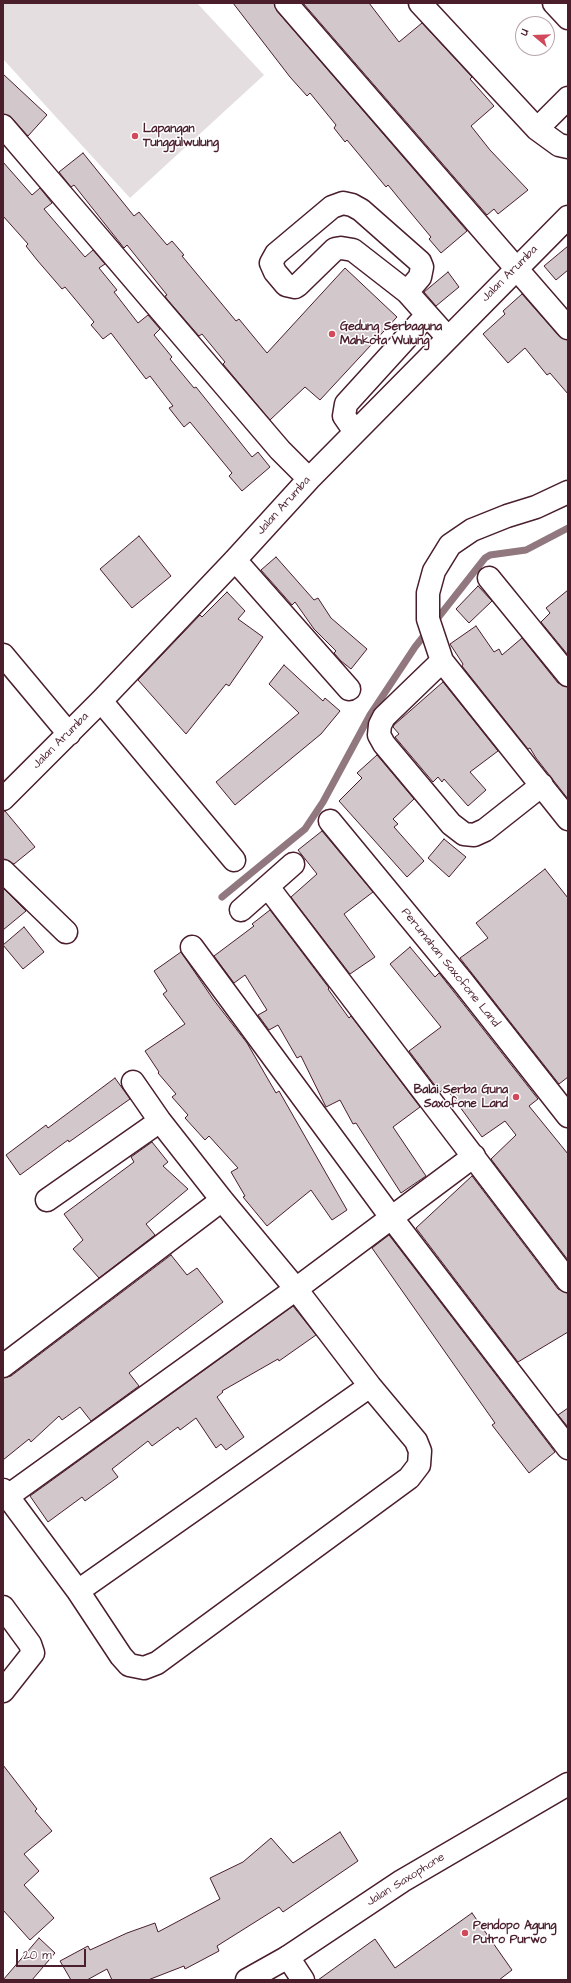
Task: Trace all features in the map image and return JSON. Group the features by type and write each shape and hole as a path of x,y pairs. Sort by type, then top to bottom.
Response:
{"street":[{"path":"286,3 496,246 517,267 568,328"},
{"path":"420,3 537,129 558,145 568,146"},
{"path":"554,3 568,18"},
{"path":"537,129 568,98"},
{"path":"3,126 280,450 309,479"},
{"path":"407,292 420,277 422,266 420,262 361,210 352,205 343,203 332,207 313,222 273,258 271,263 275,272 286,285 295,287 335,249 341,248 353,250 407,292 448,338"},
{"name":"Jalan Arumba","path":"3,799 101,701 235,560 309,479 568,217"},
{"path":"313,222 335,249"},
{"path":"355,432 344,416 346,404 427,315"},
{"path":"568,492 536,507 506,516 472,530 450,545 434,570 428,593 428,619 439,653 568,819"},
{"path":"235,560 349,690"},
{"path":"489,578 568,675"},
{"path":"439,653 384,717 380,726 379,735 384,744 451,824 464,834 474,834 485,830 542,786"},
{"path":"3,655 69,734"},
{"path":"101,701 234,860"},
{"name":"Perumahan Saxofone Land","path":"330,821 457,974 568,1116"},
{"path":"241,910 293,864"},
{"path":"3,871 66,932"},
{"path":"268,886 568,1281"},
{"path":"192,948 391,1217 568,1448"},
{"path":"133,1082 160,1121 222,1200 296,1289 370,1386 416,1441 420,1451 419,1465 409,1478 157,1663 144,1668 130,1665 121,1656 78,1591 6,1493 296,1289 474,1156"},
{"path":"48,1200 160,1121"},
{"path":"3,1366 222,1200"},
{"path":"78,1591 370,1386"},
{"path":"3,1607 32,1649 30,1657 3,1691"},
{"name":"Jalan Saxophone","path":"247,1980 288,1957 402,1881 568,1784"},
{"path":"288,1957 303,1980"}],"shaded area":[{"name":"Lapangan Tunggulwulung","path":"3,3 197,3 264,75 130,198 3,59"}],"building":[{"path":"233,3 274,3 277,11 467,231 441,253 429,239 431,237 388,185 386,187 347,140 345,142 334,128 336,125 310,93 307,96 290,77"},
{"path":"303,3 369,3 399,42 422,23 472,77 470,79 494,106 471,126 490,150 528,190 498,214 494,209 487,215"},
{"path":"3,74 47,115 28,136 12,118 3,114"},
{"path":"83,153 134,216 139,212 167,245 172,241 184,255 182,256 236,321 239,319 267,353 345,268 397,317 320,400 305,387 270,420 223,364 225,362 202,334 199,336 167,299 165,296 167,295 127,245 124,248 74,185 71,187 59,172"},
{"path":"3,162 32,195 40,188 52,203 44,209 85,257 93,250 105,264 99,268 117,290 114,292 138,323 148,315 160,329 154,335 172,357 170,359 194,388 196,387 252,457 258,452 270,467 242,491 229,476 232,473 190,422 184,427 169,408 173,406 150,376 146,379 111,333 103,339 91,325 94,322 65,287 62,289 37,260 26,246 28,244 3,216"},
{"path":"568,246 568,270 556,280 544,266"},
{"path":"448,272 459,287 436,306 424,292"},
{"path":"522,294 559,336 568,340 568,394 550,373 547,375 525,348 508,363 483,334 505,314 503,311"},
{"path":"139,536 171,576 132,608 100,569"},
{"path":"276,557 314,600 318,598 331,618 367,649 351,669 334,653 336,651 314,629 295,602 292,605 261,570"},
{"path":"478,586 492,601 469,623 456,609"},
{"path":"568,590 568,655 541,622 550,613 546,608"},
{"path":"227,592 245,611 238,619 263,637 229,686 226,684 186,734 138,680 200,615 202,617"},
{"path":"476,626 494,652 499,649 502,655 522,638 558,683 568,687 568,799 530,748 528,749 462,666 463,664 450,644"},
{"path":"284,665 323,701 325,698 340,711 321,734 235,805 216,782 299,713 269,684"},
{"path":"443,682 498,751 470,772 486,790 468,806 444,779 442,782 438,777 433,782 395,737 399,734 393,727 394,725"},
{"path":"377,755 414,799 393,819 398,824 394,827 424,861 407,877 339,801 362,778 357,773"},
{"path":"3,811 5,811 35,847 14,864 3,859"},
{"path":"322,831 373,892 344,914 375,957 350,974 291,897 317,874 298,850"},
{"path":"444,839 466,857 449,877 428,858"},
{"path":"545,869 568,898 568,1077 559,1084 460,958 488,938 476,923"},
{"path":"3,888 26,911 3,930"},
{"path":"270,910 329,988 328,989 349,1018 351,1016 420,1107 393,1127 426,1176 401,1193 356,1123 353,1124 340,1100 326,1107 301,1056 297,1058 278,1025 269,1030 258,1015 267,1010 245,975 234,983 214,956 254,926 252,924"},
{"path":"24,927 44,952 23,969 3,945"},
{"path":"410,947 435,977 439,973 538,1099 529,1106 568,1154 568,1260 491,1159 516,1135 505,1121 482,1137 446,1088 440,1092 409,1051 441,1027 390,964"},
{"path":"181,952 213,999 247,1043 276,1093 279,1091 347,1210 332,1220 311,1190 267,1226 243,1197 245,1196 231,1172 238,1168 209,1136 205,1140 185,1118 188,1115 172,1097 176,1094 158,1073 159,1072 145,1051 185,1024 163,994 167,991 154,971"},
{"path":"115,1078 130,1099 69,1142 68,1140 20,1175 6,1155 46,1125 48,1128"},
{"path":"152,1142 168,1162 163,1166 188,1189 146,1224 155,1235 99,1278 73,1249 83,1240 64,1214 134,1162 131,1157"},
{"path":"472,1176 558,1289 568,1293 568,1332 518,1362 416,1228"},
{"path":"389,1235 555,1452 529,1473 492,1425 495,1423 372,1248"},
{"path":"171,1255 187,1275 197,1268 223,1302 129,1373 139,1386 91,1421 80,1407 62,1420 59,1416 31,1442 29,1439 3,1460 3,1378 11,1376"},
{"path":"293,1306 316,1335 279,1361 278,1359 222,1391 223,1392 217,1397 244,1437 226,1450 221,1444 216,1448 196,1418 180,1430 178,1427 152,1446 148,1441 112,1469 118,1477 85,1501 82,1497 48,1522 30,1496"},
{"path":"568,1408 568,1427 558,1415"},
{"path":"3,1765 37,1809 35,1811 52,1831 24,1854 39,1871 24,1885 54,1918 30,1940 3,1910"},
{"path":"340,1832 358,1861 283,1912 279,1907 217,1946 219,1951 185,1969 184,1966 148,1980 112,1980 107,1969 87,1980 71,1980 60,1961 88,1946 90,1950 127,1933 155,1923 158,1932 220,1899 210,1878 243,1862 271,1838 293,1863"},
{"name":"Pendopo Agung Putro Purwo","path":"472,1913 512,1970 499,1980 318,1980 375,1939 395,1968"},
{"path":"39,1938 55,1953 32,1980 3,1980"}],"waterway":[{"path":"222,897 305,829 323,802 370,715 415,647 485,558 490,555 526,550 568,528"}],"place":[{"name":"Lapangan Tunggulwulung","path":"135,136"},
{"name":"Gedung Serbaguna Mahkota Wulung","path":"332,334"},
{"name":"Balai Serba Guna Saxofone Land","path":"516,1097"},
{"name":"Pendopo Agung Putro Purwo","path":"465,1933"}]}
